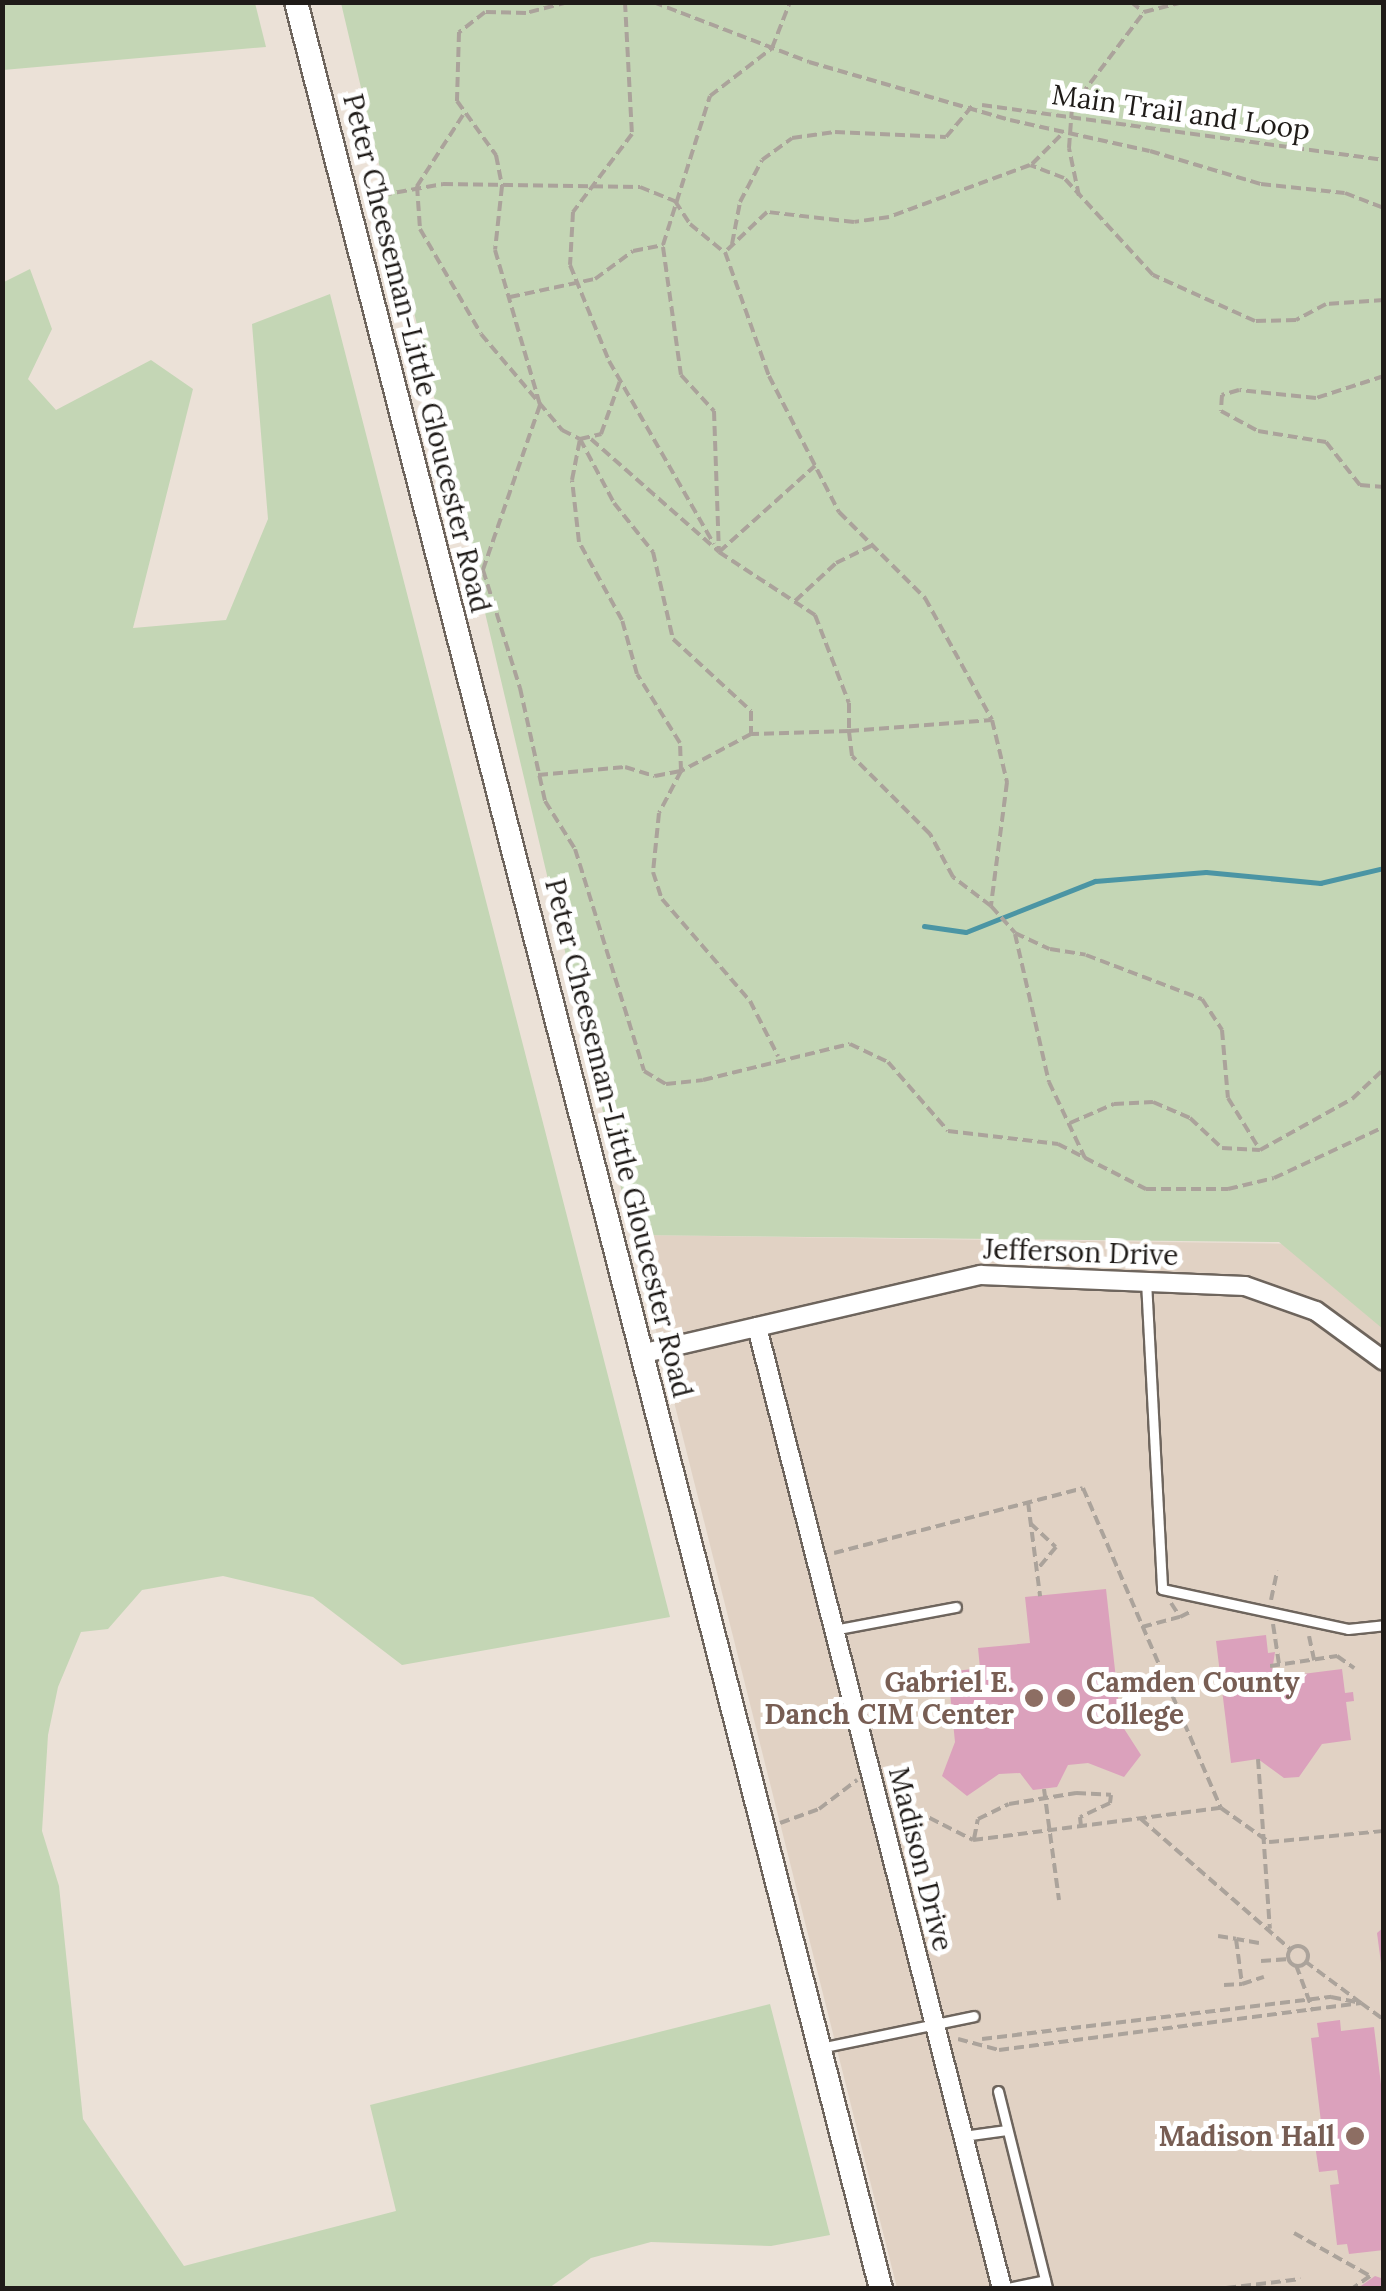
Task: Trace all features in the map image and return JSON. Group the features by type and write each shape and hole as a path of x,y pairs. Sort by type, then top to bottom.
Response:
{"street":[{"name":"Peter Cheeseman-Little Gloucester Road","path":"296,2 645,1353 881,2288"},
{"name":"Jefferson Drive","path":"645,1353 981,1274 1146,1281 1268,1292 1316,1312 1384,1361"},
{"name":"Madison Drive","path":"756,1327 1005,2288"}],"lane":[{"path":"1146,1281 1162,1589 1348,1629 1384,1625"},
{"path":"833,1630 956,1607"},
{"path":"819,2048 934,2021 974,2016"},
{"path":"998,2091 1046,2284 1005,2288"},
{"path":"964,2136 1008,2130"}],"path":[{"path":"568,2 526,14 485,12 459,32 454,70 463,115 482,129 496,155 502,186 495,250 540,405 483,570 520,688 544,801 575,849 644,1071 666,1084 850,1044 888,1062 948,1132 1058,1144 1146,1189 1228,1189 1274,1178 1384,1126"},
{"path":"625,2 632,134 610,168 587,187 574,212 574,282 620,381 720,552"},
{"path":"652,2 772,48 1066,133 1260,184 1345,193 1384,208"},
{"path":"720,552 714,411 681,375 663,245 710,96 772,48 790,2"},
{"path":"1131,2 1144,12"},
{"path":"1080,199 1066,133 1080,94 1144,12 1183,2"},
{"path":"732,244 740,202 762,160 792,138 835,132 946,137 974,104"},
{"name":"Main Trail and Loop","path":"974,104 1384,160"},
{"path":"463,115 417,186 420,229 434,258 481,334 562,430 580,438 591,439 601,434 620,381"},
{"path":"725,254 767,212 854,222 890,217 1030,165 1066,133"},
{"path":"1030,165 1064,178 1153,275 1255,321 1296,320 1326,304 1384,300"},
{"path":"382,195 417,186 640,187 675,201 690,224 725,254 769,376 839,512 925,598 992,720 1007,782 991,906"},
{"path":"509,298 596,279 633,252 663,245"},
{"path":"1384,376 1316,398 1239,390 1222,395 1221,412 1258,431 1326,442 1360,485 1384,487"},
{"path":"580,438 614,503 653,552 673,638 751,711 752,734"},
{"path":"580,438 572,480 579,542 622,620 637,674 680,743 681,770 659,813 654,872 662,899 750,1002 779,1058"},
{"path":"591,439 720,552 814,615 832,650 849,703 852,756 930,834 953,877 991,906 1015,934 1202,999 1222,1030 1228,1098 1260,1150"},
{"path":"720,552 783,488 815,466"},
{"path":"795,601 836,563 871,546"},
{"path":"538,775 626,767 654,776 681,770 752,734 992,720"},
{"path":"1015,934 1049,1082 1085,1158"},
{"path":"1069,1124 1114,1104 1153,1102 1190,1118 1222,1148 1260,1150 1352,1099 1384,1069"},
{"path":"832,1564 830,1554 1082,1488 1221,1808 1269,1842 1384,1831"},
{"path":"1028,1502 1040,1596"},
{"path":"1030,1523 1056,1547 1037,1570"},
{"path":"1162,1589 1180,1617"},
{"path":"1142,1627 1180,1617 1190,1610 1207,1614"},
{"path":"1257,1625 1311,1636 1314,1660"},
{"path":"1270,1666 1342,1657 1354,1668"},
{"path":"1258,1759 1269,1842 1270,1930"},
{"path":"778,1824 809,1814 852,1781 886,1772 916,1810 973,1840 1221,1808"},
{"path":"973,1840 978,1820 1045,1792 1111,1794 1110,1802 1080,1816 1081,1826"},
{"path":"1045,1792 1059,1900"},
{"path":"1141,1819 1291,1950 1305,1949 1306,1962 1384,2020"},
{"path":"1218,1936 1258,1943"},
{"path":"1236,1939 1242,1984"},
{"path":"1289,1959 1291,1950"},
{"path":"1261,1961 1289,1959 1296,1965 1314,2011"},
{"path":"1296,1965 1306,1962"},
{"path":"1224,1985 1264,1977"},
{"path":"982,2040 1310,2002 1331,1996 1361,2002"},
{"path":"934,2021 964,2042 999,2050 1361,2002"},
{"path":"1294,2233 1370,2276 1353,2288"},
{"path":"1226,2288 1300,2279"}],"shaded area":[{"name":"Camden County College","path":"632,1235 1383,1245 1383,2288 897,2288"}],"green space":[{"path":"3,2 255,3 266,47 3,70"},
{"path":"341,3 1383,3 1383,1329 1279,1242 632,1235"},
{"path":"30,269 52,329 28,379 56,410 151,360 193,389 133,628 226,620 268,519 252,324 330,294 670,1617 402,1665 313,1597 223,1576 142,1590 108,1629 81,1632 58,1687 48,1735 42,1831 59,1886 83,2119 184,2266 396,2211 370,2105 770,2004 830,2235 771,2246 651,2242 591,2258 549,2288 3,2288 2,283"}],"building":[{"name":"Gabriel E. Danch CIM Center","path":"1106,1589 1121,1724 1141,1755 1124,1777 1088,1763 1068,1765 1057,1787 1033,1790 1020,1773 999,1774 967,1796 942,1776 955,1742 948,1672 980,1668 978,1648 1030,1643 1025,1597"},
{"path":"1266,1635 1268,1653 1275,1652 1271,1678 1342,1669 1345,1693 1353,1692 1354,1701 1346,1702 1351,1740 1322,1744 1299,1777 1284,1778 1258,1759 1231,1763 1216,1641"},
{"path":"1384,1927 1384,1963 1381,1963 1377,1933"},
{"name":"Madison Hall","path":"1340,2020 1341,2031 1374,2027 1384,2109 1384,2250 1349,2254 1347,2244 1337,2245 1330,2185 1339,2184 1337,2170 1319,2172 1314,2138 1338,2135 1337,2121 1321,2122 1311,2038 1319,2037 1317,2023"},
{"path":"1375,2276 1384,2279 1384,2288 1358,2288"}],"waterway":[{"path":"924,926 966,932 1095,881 1206,872 1320,883 1384,868"}],"place":[{"name":"Gabriel E. Danch CIM Center","path":"1034,1698"},
{"name":"Camden County College","path":"1066,1698"},
{"name":"Madison Hall","path":"1355,2136"}]}
